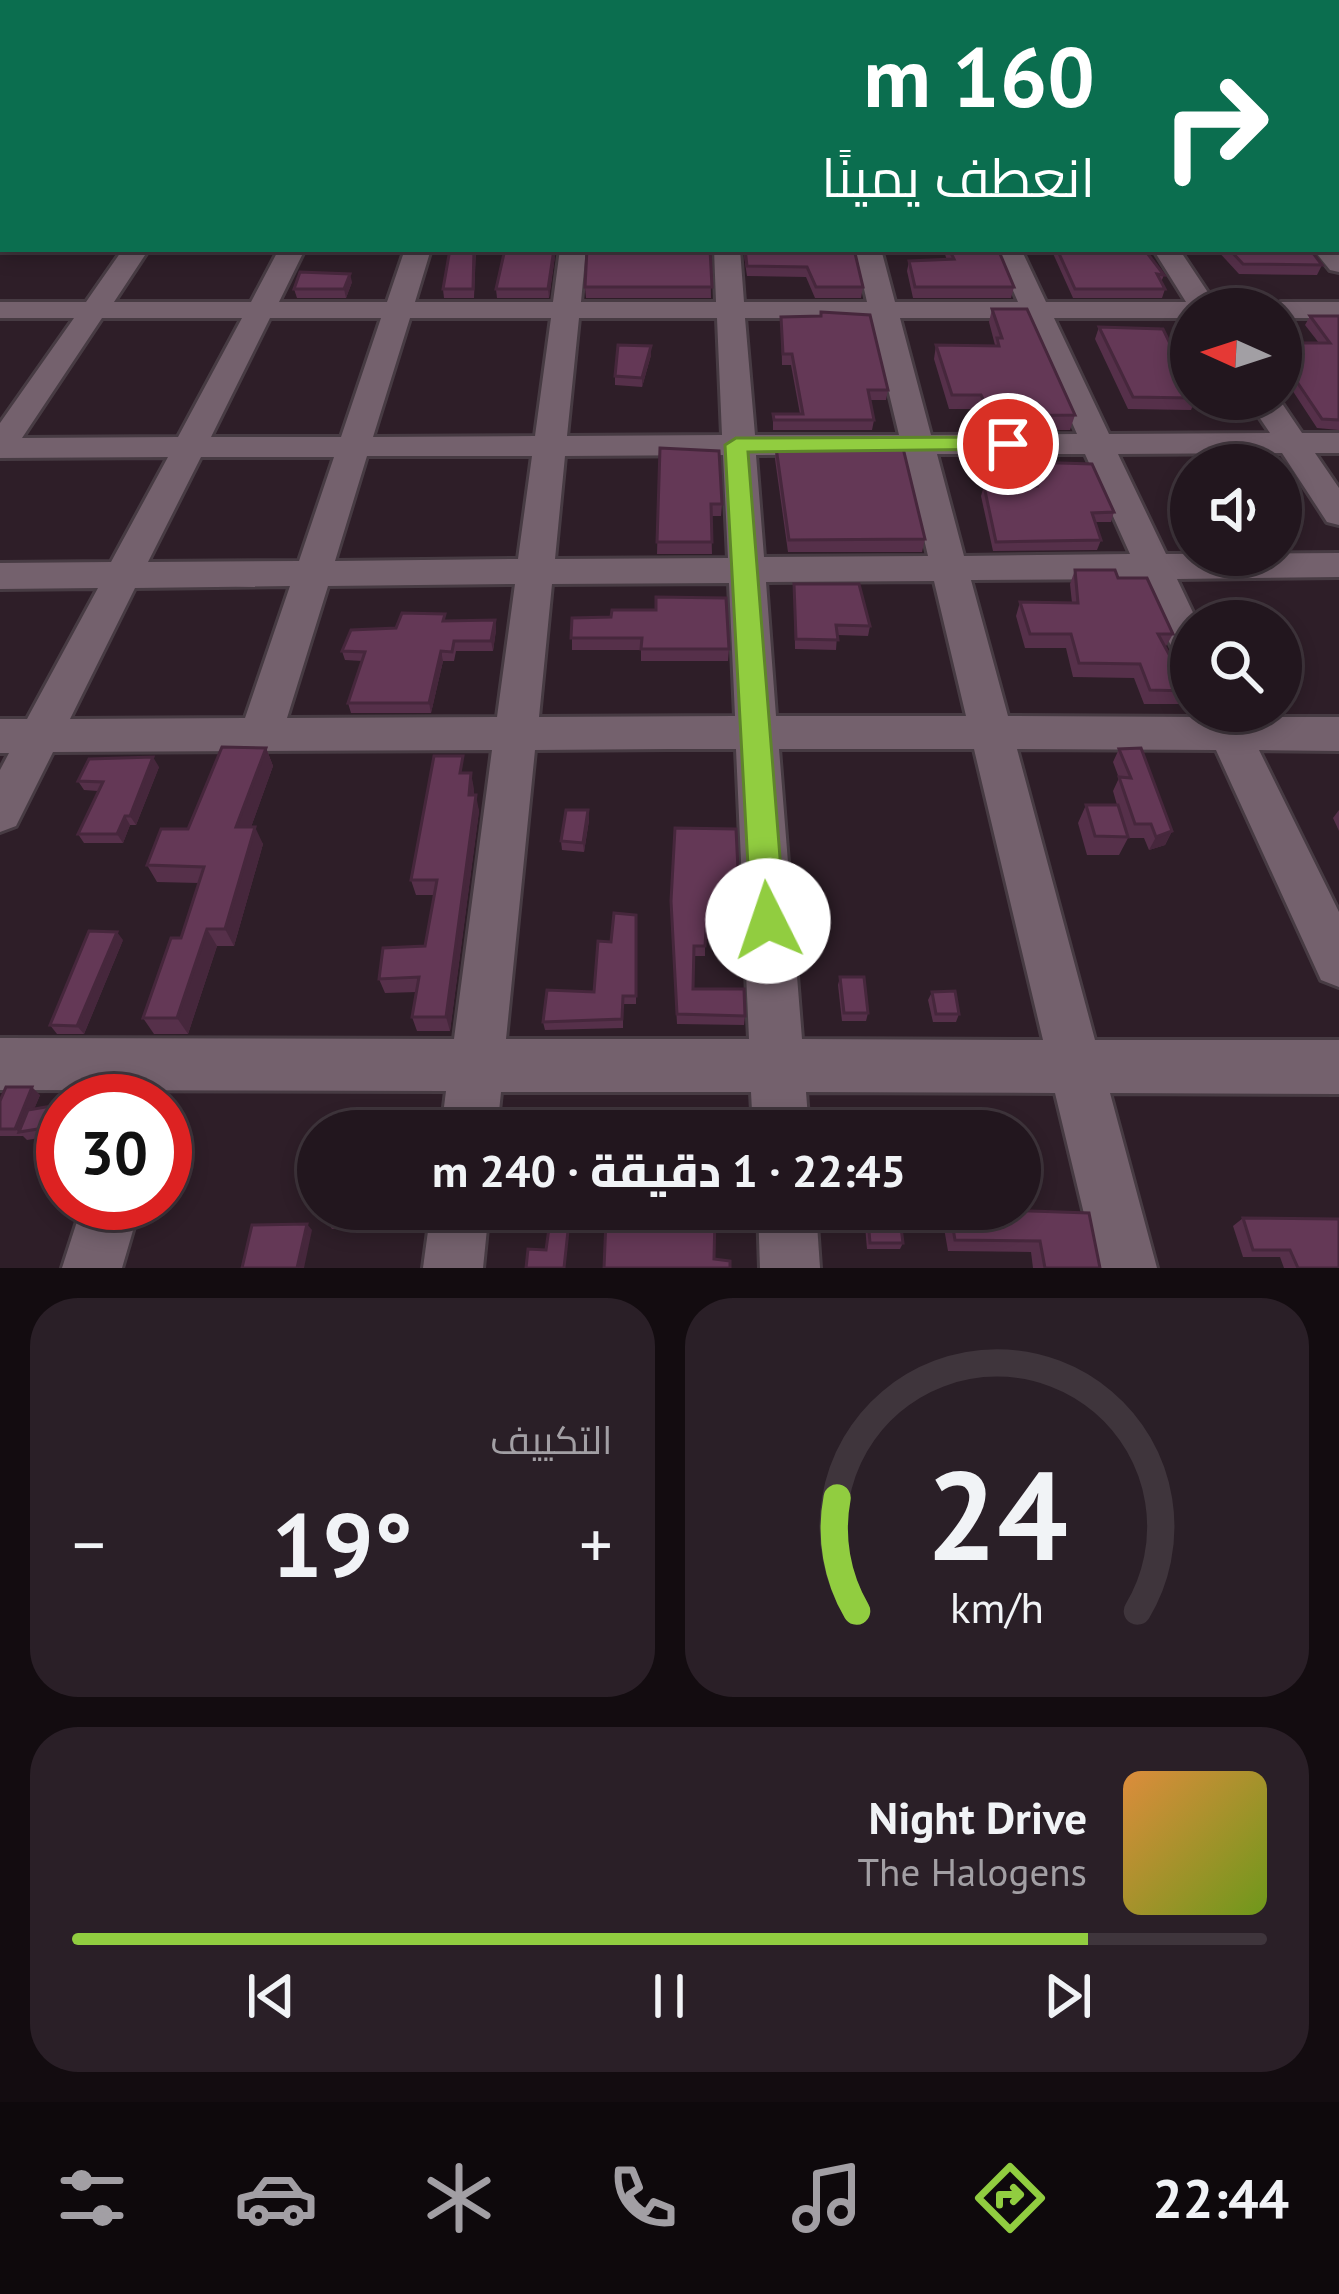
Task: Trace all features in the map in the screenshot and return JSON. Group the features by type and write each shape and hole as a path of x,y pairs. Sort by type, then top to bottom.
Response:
{"street":[{"path":"0,447 134,252"},
{"path":"0,813 20,736 123,574 290,252"},
{"path":"261,734 350,447 417,252"},
{"path":"472,1110 573,252"},
{"path":"727,252 727,310 780,1110"},
{"path":"869,252 1127,1268"},
{"path":"1009,252 1170,603"},
{"path":"1168,252 1191,288"},
{"path":"0,310 1170,310"},
{"path":"1302,310 1339,310"},
{"path":"1277,420 1339,514"},
{"path":"0,447 1339,443"},
{"path":"0,576 1339,565"},
{"path":"20,736 755,730 992,736 1170,725"},
{"path":"1302,730 1339,734"},
{"path":"1229,732 1339,964"},
{"path":"0,1064 78,1074"},
{"path":"192,1081 477,1065 1339,1067"},
{"path":"92,1268 104,1230"},
{"path":"453,1268 458,1230"},
{"path":"788,1230 790,1268"}],"building":[{"path":"449,252 474,252 473,289 443,289"},
{"path":"504,252 554,252 548,289 496,289"},
{"path":"587,252 710,252 712,287 585,287"},
{"path":"745,252 855,252 863,287 816,287 807,267 747,266"},
{"path":"950,252 999,252 1014,287 915,287 909,261 954,259"},
{"path":"1058,252 1146,252 1164,275 1157,274 1165,289 1075,289"},
{"path":"1232,252 1312,252 1322,265 1243,264"},
{"path":"300,272 350,274 344,289 294,289"},
{"path":"992,309 1027,309 1075,415 992,416 981,395 952,395 936,345 999,346 997,338 1002,338"},
{"path":"821,312 870,315 888,390 868,390 874,420 774,420 773,414 803,414 792,354 783,354 781,317 821,316"},
{"path":"1310,316 1339,316 1339,420 1322,419 1302,389 1302,343 1330,343"},
{"path":"1099,327 1163,329 1170,344 1170,398 1133,397"},
{"path":"618,345 651,346 642,378 615,376"},
{"path":"776,447 903,448 925,539 789,540"},
{"path":"660,448 719,451 722,504 711,504 712,542 657,542"},
{"path":"1028,462 1092,464 1114,512 1092,513 1101,540 996,542 984,486 1037,486"},
{"path":"1075,570 1115,570 1118,578 1147,578 1170,628 1170,634 1158,634 1170,656 1170,691 1150,690 1140,664 1079,663 1071,634 1030,634 1020,602 1078,603"},
{"path":"794,584 859,584 870,626 836,625 838,640 796,639"},
{"path":"656,597 726,598 729,649 641,649 642,638 571,638 572,618 611,617 612,610 656,610"},
{"path":"402,613 445,614 443,621 495,620 491,641 454,641 452,652 441,651 429,703 348,703 365,652 342,651 351,630 396,628"},
{"path":"222,747 266,748 236,827 255,827 225,929 207,929 177,1018 143,1018 171,938 181,938 204,867 147,865 161,829 188,829"},
{"path":"1141,748 1172,831 1156,837 1151,824 1135,824 1119,777 1131,778 1119,749"},
{"path":"434,756 463,756 460,773 471,773 469,795 476,795 446,1017 412,1017 419,977 379,979 383,948 425,946 437,880 411,880"},
{"path":"153,757 130,816 125,816 117,834 78,834 103,782 78,781 89,759"},
{"path":"1086,805 1118,805 1128,837 1095,836"},
{"path":"566,810 588,810 583,843 561,841"},
{"path":"675,828 736,829 741,931 706,929 705,946 694,946 693,989 744,989 745,1016 677,1014 671,901"},
{"path":"614,913 636,915 636,996 623,996 622,1019 543,1022 547,990 594,992 598,941 611,942"},
{"path":"89,931 117,932 77,1026 50,1025"},
{"path":"840,977 864,977 868,1013 844,1013"},
{"path":"955,991 959,1014 936,1014 932,992"},
{"path":"6,1087 32,1087 15,1129 0,1129 0,1101"},
{"path":"36,1109 36,1129 19,1132 28,1110"},
{"path":"1041,1211 1089,1213 1100,1268 1045,1268 1040,1241 955,1240 953,1230 1041,1230"},
{"path":"1243,1218 1339,1219 1339,1268 1298,1268 1290,1250 1253,1250"},
{"path":"297,1224 297,1230 306,1230 297,1268 242,1268 252,1225"},
{"path":"549,1230 568,1231 564,1268 526,1268 528,1249 546,1250"},
{"path":"606,1230 715,1230 714,1259 730,1261 730,1268 604,1268"},
{"path":"869,1230 901,1230 903,1243 870,1243"}],"route":[{"path":"768,921 736,445 1008,444"}]}
